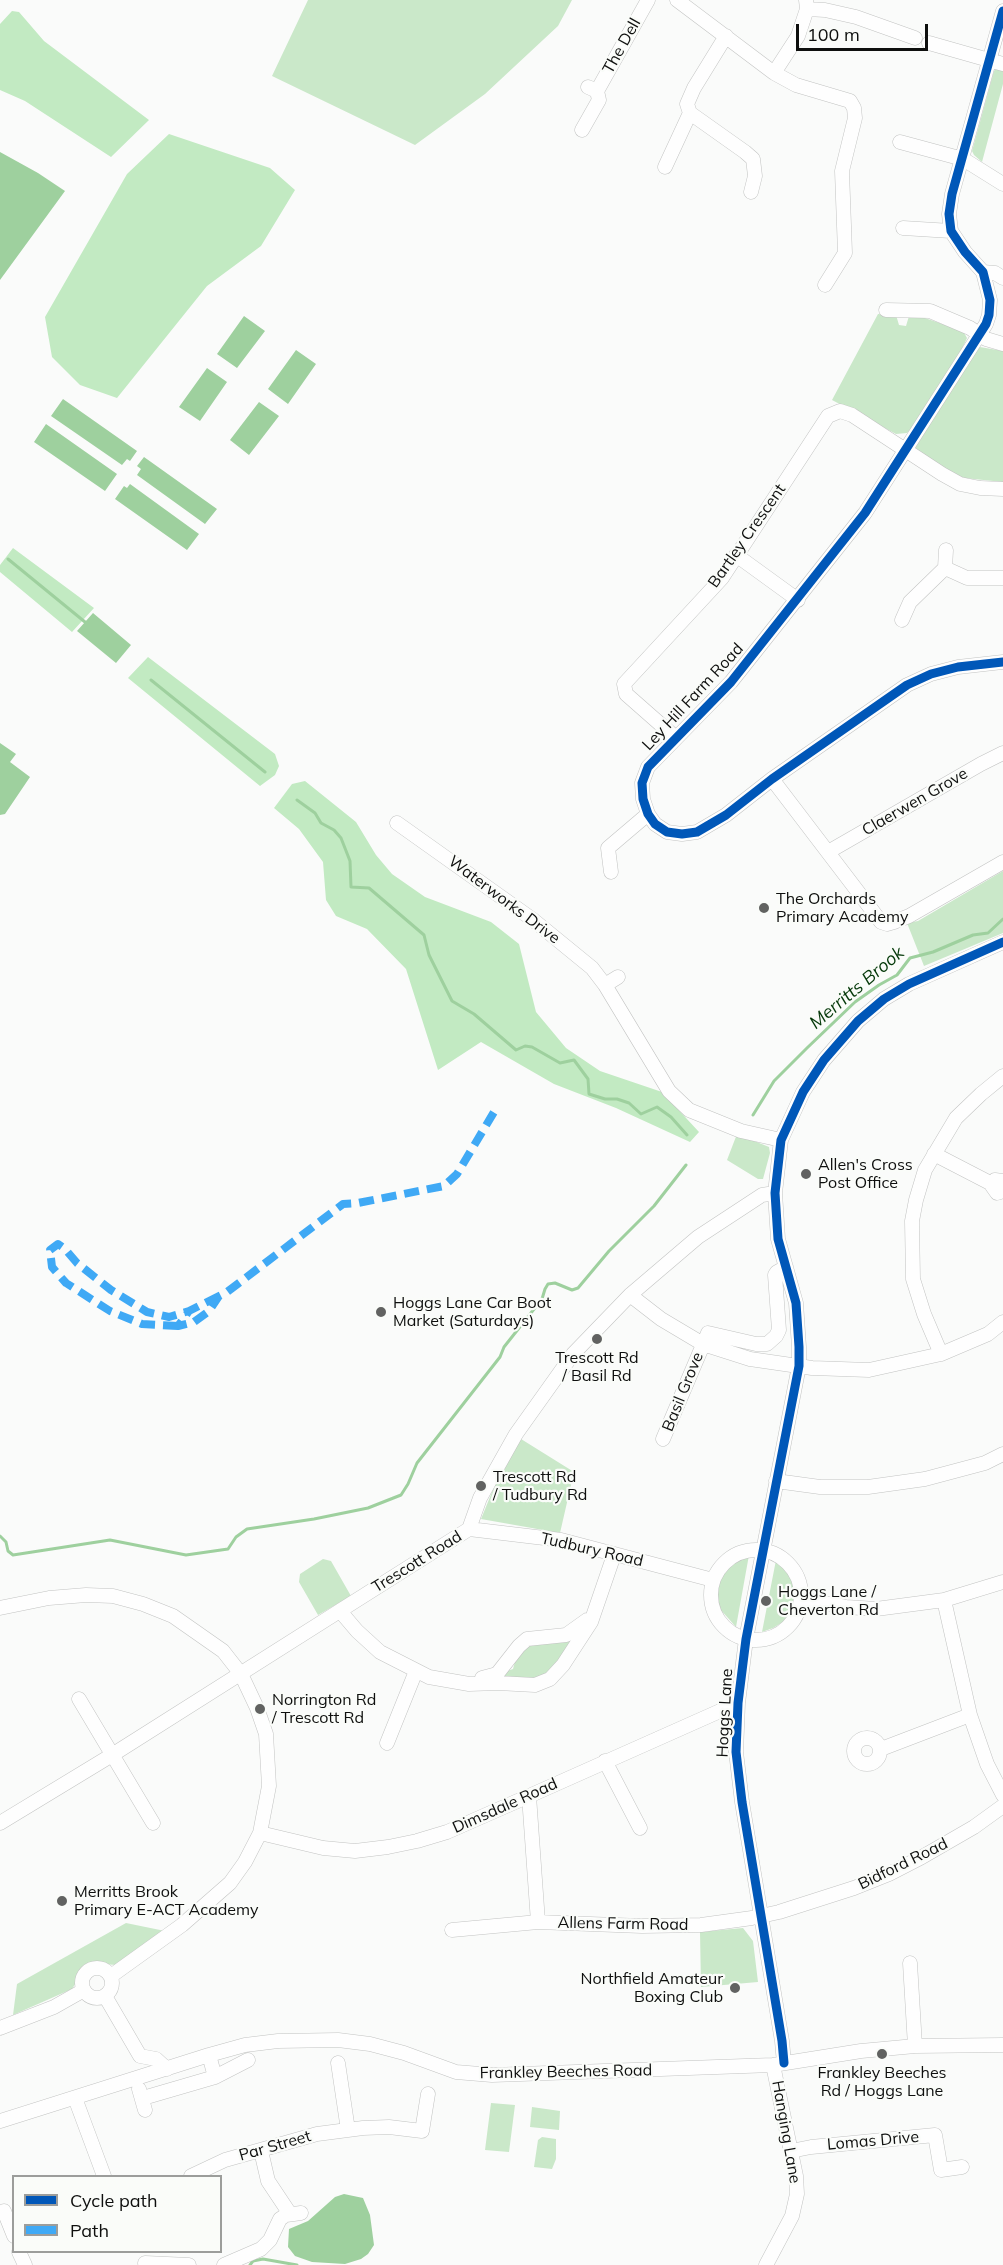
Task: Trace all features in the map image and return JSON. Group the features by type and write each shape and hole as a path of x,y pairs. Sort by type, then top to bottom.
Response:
{"street":[{"name":"The Dell","path":"582,130 599,100 593,89 648,0"},
{"path":"677,0 774,73 796,85 850,101 855,108 855,118 842,171 845,253 825,285"},
{"path":"774,73 798,36 807,4 856,16 922,41 996,63"},
{"path":"1003,11 996,63 963,159 949,214 951,231 965,252 983,272 995,273 1003,278"},
{"path":"726,36 694,88 687,104 690,113 753,159 755,176 751,192"},
{"path":"665,166 690,113"},
{"path":"907,139 963,159 1003,184"},
{"path":"903,228 951,231"},
{"name":"Ley Hill Farm Road","path":"648,813 643,799 642,783 648,767 731,682 865,513 980,335 989,315 983,272"},
{"path":"886,310 903,317 930,311 1003,344"},
{"name":"Bartley Crescent","path":"676,738 626,694 624,684 722,578 828,416 840,411 852,415 905,450"},
{"path":"905,450 960,484 1003,489"},
{"path":"902,620 910,602 945,568 946,550"},
{"path":"736,555 798,600"},
{"path":"945,568 967,578 1003,578"},
{"path":"611,872 608,848 648,813 655,824 667,832 682,834 698,832 726,815 772,779 907,685 958,667 1003,662"},
{"name":"Claerwen Grove","path":"828,852 1003,753"},
{"path":"772,779 876,918 887,924 909,916 1003,862"},
{"name":"Waterworks Drive","path":"397,823 532,919 592,968 669,1091 689,1110 741,1131 781,1140"},
{"name":"Hoggs Lane","path":"778,2064 782,2041 736,1752 738,1703 746,1639 799,1366 796,1303 778,1239 775,1193 781,1140 803,1092 824,1060 858,1021 884,999 909,984 1003,942"},
{"path":"604,985 618,977"},
{"path":"941,1354 924,1314 914,1279 912,1221 916,1200 926,1170 956,1118 1003,1076"},
{"path":"934,1154 999,1185"},
{"name":"Trescott Road","path":"0,1822 112,1755 469,1529 480,1498 516,1434 573,1354 630,1295 698,1237 762,1195 775,1193"},
{"path":"703,1344 708,1333 756,1344 767,1344 776,1336 779,1330 775,1275 786,1267"},
{"path":"630,1295 661,1319 703,1344 750,1359 799,1366 869,1370 941,1354 988,1334 1003,1322"},
{"name":"Basil Grove","path":"663,1439 703,1344"},
{"path":"776,1481 820,1487 868,1487 925,1479 985,1463 1003,1454"},
{"name":"Tudbury Road","path":"469,1529 561,1540 713,1580"},
{"path":"764,1550 777,1555 793,1569 801,1587 801,1599 793,1620 782,1632 767,1638 746,1639 727,1629 716,1615 711,1599 713,1580 729,1558 743,1551 764,1550"},
{"path":"339,1611 380,1652 429,1677 469,1684 535,1685 550,1679 563,1665 591,1622 614,1555"},
{"path":"801,1599 846,1607 876,1609 944,1600 1003,1582"},
{"path":"0,1608 40,1600 86,1595 113,1596 143,1604 173,1616 223,1651 241,1674 266,1734 269,1786 260,1833 245,1862 230,1883 182,1925 111,1976"},
{"path":"944,1600 970,1715 987,1764 1003,1795"},
{"path":"465,1682 498,1674 526,1639 566,1635 580,1627 594,1612"},
{"path":"387,1743 416,1671"},
{"path":"79,1699 153,1822"},
{"name":"Dimsdale Road","path":"260,1833 323,1848 355,1851 388,1847 447,1832 738,1703"},
{"path":"881,1749 970,1715"},
{"path":"605,1761 640,1828"},
{"name":"Allens Farm Road","path":"529,1796 538,1922 642,1926 701,1925 761,1916"},
{"name":"Bidford Road","path":"761,1916 854,1888 889,1874 974,1827 1003,1806"},
{"path":"452,1930 538,1922"},
{"path":"910,1963 915,2046"},
{"path":"92,1968 105,1970 111,1976 112,1986 105,1996 93,1998 84,1990 82,1979 84,1974 92,1968"},
{"path":"0,2028 54,2007 84,1990"},
{"path":"105,1996 140,2056 156,2059 167,2069"},
{"name":"Frankley Beeches Road","path":"0,2121 75,2098 139,2094 167,2069 245,2045 304,2040 338,2040 389,2048 456,2072 474,2074 778,2064 861,2051 915,2046 1003,2045"},
{"path":"209,2055 215,2077"},
{"path":"140,2056 134,2066 139,2094 215,2077 248,2060"},
{"path":"338,2063 348,2130"},
{"name":"Hanging Lane","path":"766,2265 792,2216 796,2186 778,2064"},
{"name":"Par Street","path":"193,2175 214,2163 309,2135 389,2127 422,2132 428,2094"},
{"path":"75,2098 104,2175"},
{"name":"Lomas Drive","path":"791,2151 935,2135 941,2170 962,2167"},
{"path":"224,2265 261,2249 270,2240 280,2219 295,2213 268,2181 261,2151"},
{"path":"6,2210 12,2230"},
{"path":"142,2260 189,2265"}],"shaded area":[{"path":"308,0 572,0 558,26 485,94 415,145 272,76"},
{"path":"12,11 19,12 44,41 149,120 111,157 25,101 0,90 0,24"},
{"path":"998,67 1003,68 1003,84 982,162 972,151 994,71"},
{"path":"169,134 270,168 295,190 261,246 207,286 117,398 80,385 52,357 45,317 127,174"},
{"path":"0,152 65,191 0,280"},
{"path":"878,314 896,315 899,325 906,326 909,316 916,315 963,331 967,338 943,390 980,347 1003,351 1003,482 964,478 949,472 915,448 939,396 907,433 896,434 832,400"},
{"path":"244,316 265,331 237,368 217,354"},
{"path":"296,350 316,364 288,404 268,389"},
{"path":"207,368 227,382 200,421 179,407"},
{"path":"63,399 137,451 130,461 127,459 122,465 51,416"},
{"path":"259,402 279,416 249,455 230,440"},
{"path":"46,424 117,474 105,491 34,442"},
{"path":"144,457 217,509 205,524 137,475 141,469 137,466"},
{"path":"130,484 199,534 187,550 115,499 124,486 127,488"},
{"path":"13,548 94,608 72,632 0,572 0,565"},
{"path":"93,613 131,645 116,663 77,631"},
{"path":"148,657 275,754 279,766 275,775 260,786 128,678"},
{"path":"0,743 16,754 10,762 30,777 5,814 0,815"},
{"path":"305,781 356,822 376,855 392,874 425,897 491,922 519,944 536,1012 566,1048 600,1071 662,1092 699,1132 690,1142 616,1108 554,1084 481,1042 438,1070 406,969 367,929 336,916 326,900 323,862 299,829 274,808 292,784"},
{"path":"1003,871 1003,933 924,966 907,923 918,921"},
{"path":"737,1134 769,1147 770,1153 763,1179 758,1179 727,1160"},
{"path":"521,1439 574,1472 560,1533 481,1519 501,1470"},
{"path":"749,1555 736,1627 720,1609 717,1598 718,1586 729,1566"},
{"path":"323,1559 331,1561 351,1596 318,1615 299,1582 300,1574"},
{"path":"776,1560 792,1578 795,1590 794,1602 783,1622 762,1632"},
{"path":"572,1638 550,1677 533,1683 501,1679 507,1671 513,1669 516,1658 524,1645"},
{"path":"126,1923 165,1931 117,1965 102,1964 86,1967 72,1989 13,2015 17,1984"},
{"path":"743,1928 753,1941 758,1982 701,1987 700,1932"},
{"path":"491,2103 515,2105 509,2152 485,2150"},
{"path":"532,2107 560,2111 559,2130 530,2127"},
{"path":"542,2137 556,2139 556,2159 552,2169 534,2167 538,2140"},
{"path":"344,2194 363,2198 370,2215 374,2245 368,2254 345,2264 312,2262 295,2256 288,2247 289,2229 308,2221 335,2197"}],"waterway":[{"path":"8,559 85,622"},
{"path":"151,680 265,772"},
{"path":"297,800 315,813 321,823 334,830 341,838 350,861 351,887 369,888 424,935 429,955 452,1001 474,1014 516,1050 525,1046 532,1047 560,1063 574,1060 588,1079 589,1094 629,1103 641,1114 657,1107 671,1117 687,1135"},
{"name":"Merritts Brook","path":"753,1115 774,1081 855,1002 897,975 910,958 933,952 973,935 988,933 1003,919"},
{"path":"0,1536 6,1542 8,1551 13,1555 110,1540 186,1555 228,1549 236,1537 247,1529 368,1508 401,1495 417,1463 500,1357 504,1347 542,1299 548,1284 555,1283 572,1290 578,1288 609,1251 654,1206 686,1165"},
{"path":"250,2265 253,2261 263,2259 297,2265"}],"marked path":[{"path":"219,1296 189,1311 178,1326 194,1322 209,1311 219,1296 343,1204 444,1186 457,1174 497,1107"},
{"path":"178,1326 142,1324 110,1311 66,1283 52,1267 50,1250 58,1244 77,1263 111,1290 147,1312 169,1317 189,1311"}],"cycle path":[{"path":"1003,11 952,194 949,214 951,231 965,252 983,272 990,300 986,324 865,513 731,682 648,767 642,783 643,799 648,814 655,824 667,832 682,834 697,832 726,815 772,779 907,685 931,674 958,667 1003,662"},
{"path":"784,2063 736,1752 738,1703 746,1639 799,1366 796,1303 778,1239 775,1193 781,1140 803,1092 824,1060 858,1021 884,999 909,984 1003,942"}],"place":[{"name":"The Orchards Primary Academy","path":"764,908"},
{"name":"Allen's Cross Post Office","path":"806,1174"},
{"name":"Hoggs Lane Car Boot Market (Saturdays)","path":"381,1312"},
{"name":"Trescott Rd / Basil Rd","path":"597,1339"},
{"name":"Trescott Rd / Tudbury Rd","path":"481,1486"},
{"name":"Hoggs Lane / Cheverton Rd","path":"766,1601"},
{"name":"Norrington Rd / Trescott Rd","path":"260,1709"},
{"name":"Merritts Brook Primary E-ACT Academy","path":"62,1901"},
{"name":"Northfield Amateur Boxing Club","path":"735,1988"},
{"name":"Frankley Beeches Rd / Hoggs Lane","path":"882,2054"}]}
